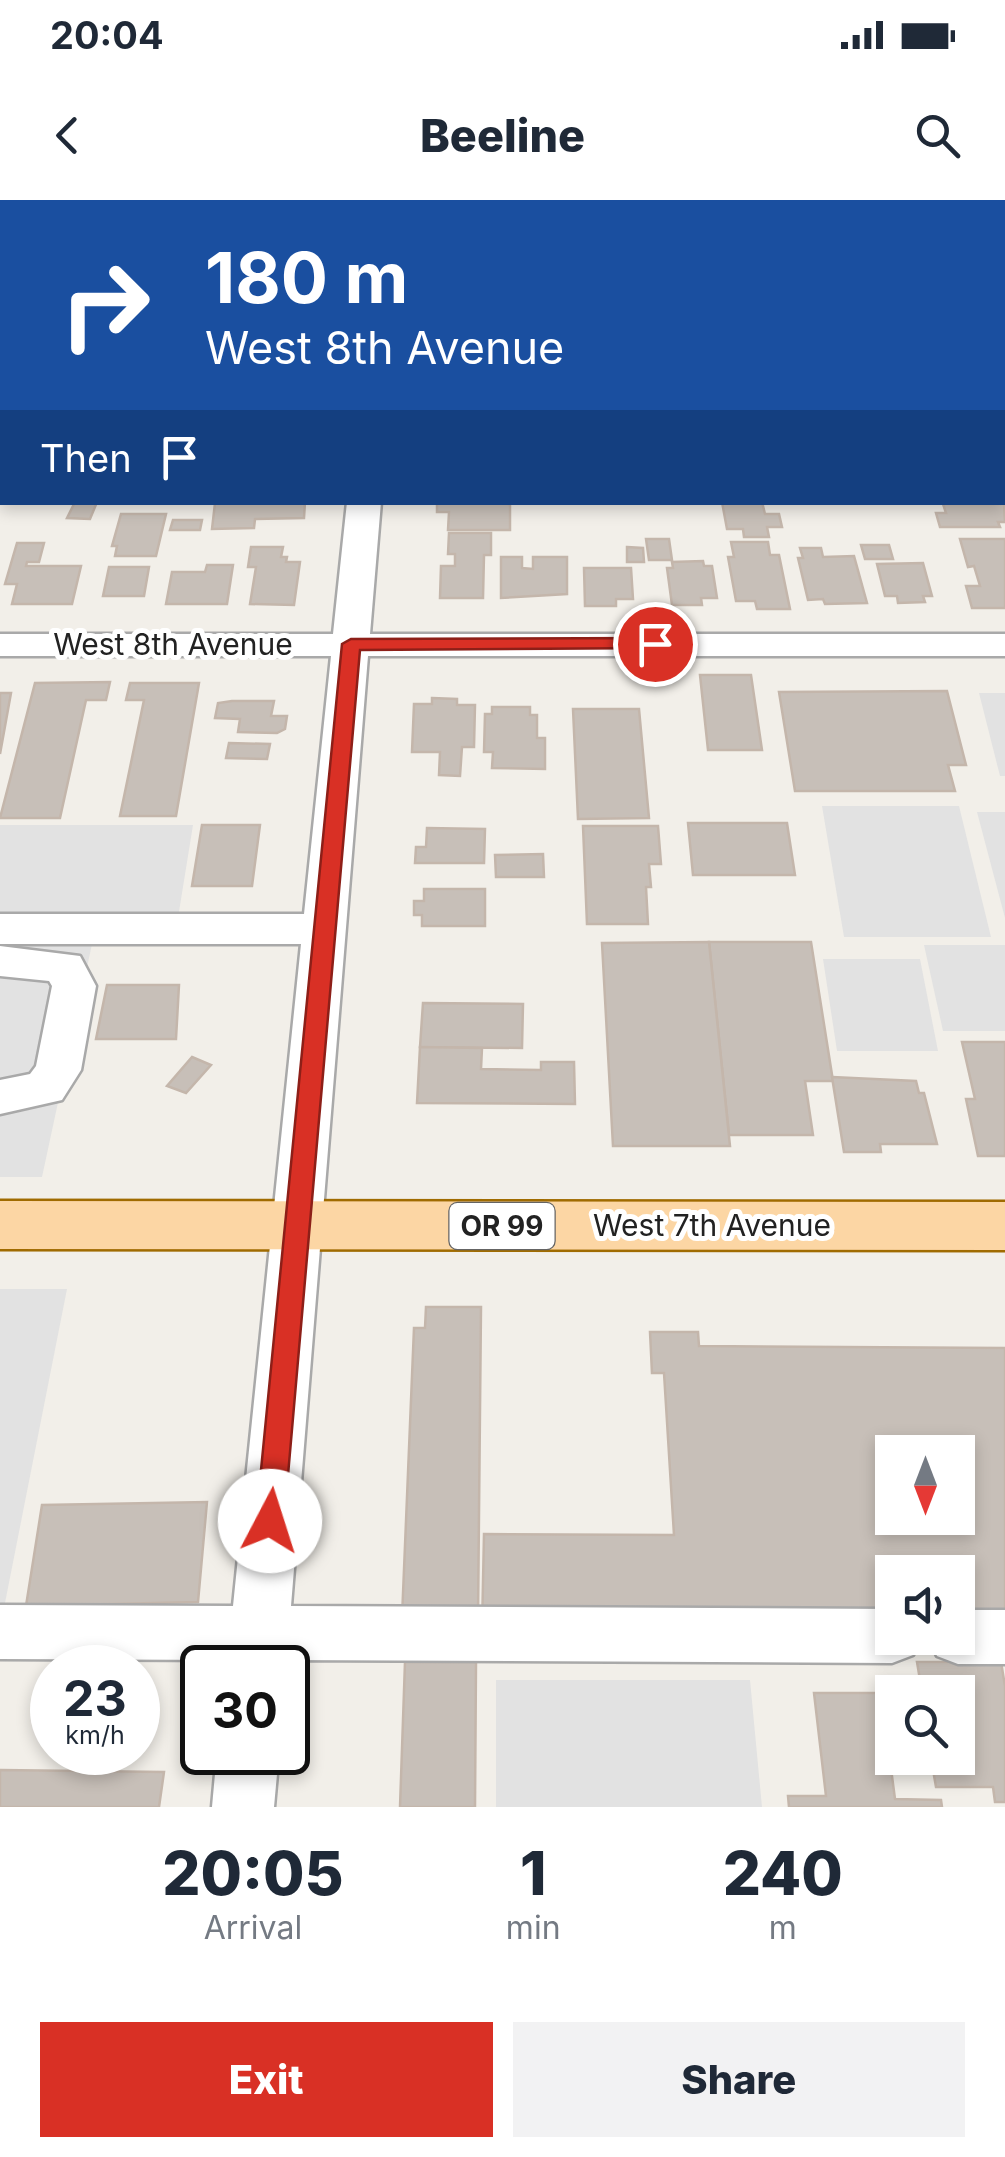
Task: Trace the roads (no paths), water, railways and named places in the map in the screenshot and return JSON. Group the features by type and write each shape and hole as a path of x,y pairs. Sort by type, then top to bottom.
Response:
{"main road":[{"name":"West 7th Avenue","path":"0,1225 1005,1226"}],"street":[{"path":"258,1645 364,505"},
{"name":"West 8th Avenue","path":"0,645 1005,645"},
{"path":"0,929 324,929"},
{"path":"0,961 64,967 74,986 58,1070 45,1088 0,1097"},
{"path":"0,1632 186,1645"},
{"path":"310,1649 875,1636"},
{"path":"975,1636 1005,1637"},
{"path":"243,1807 246,1775"}]}
